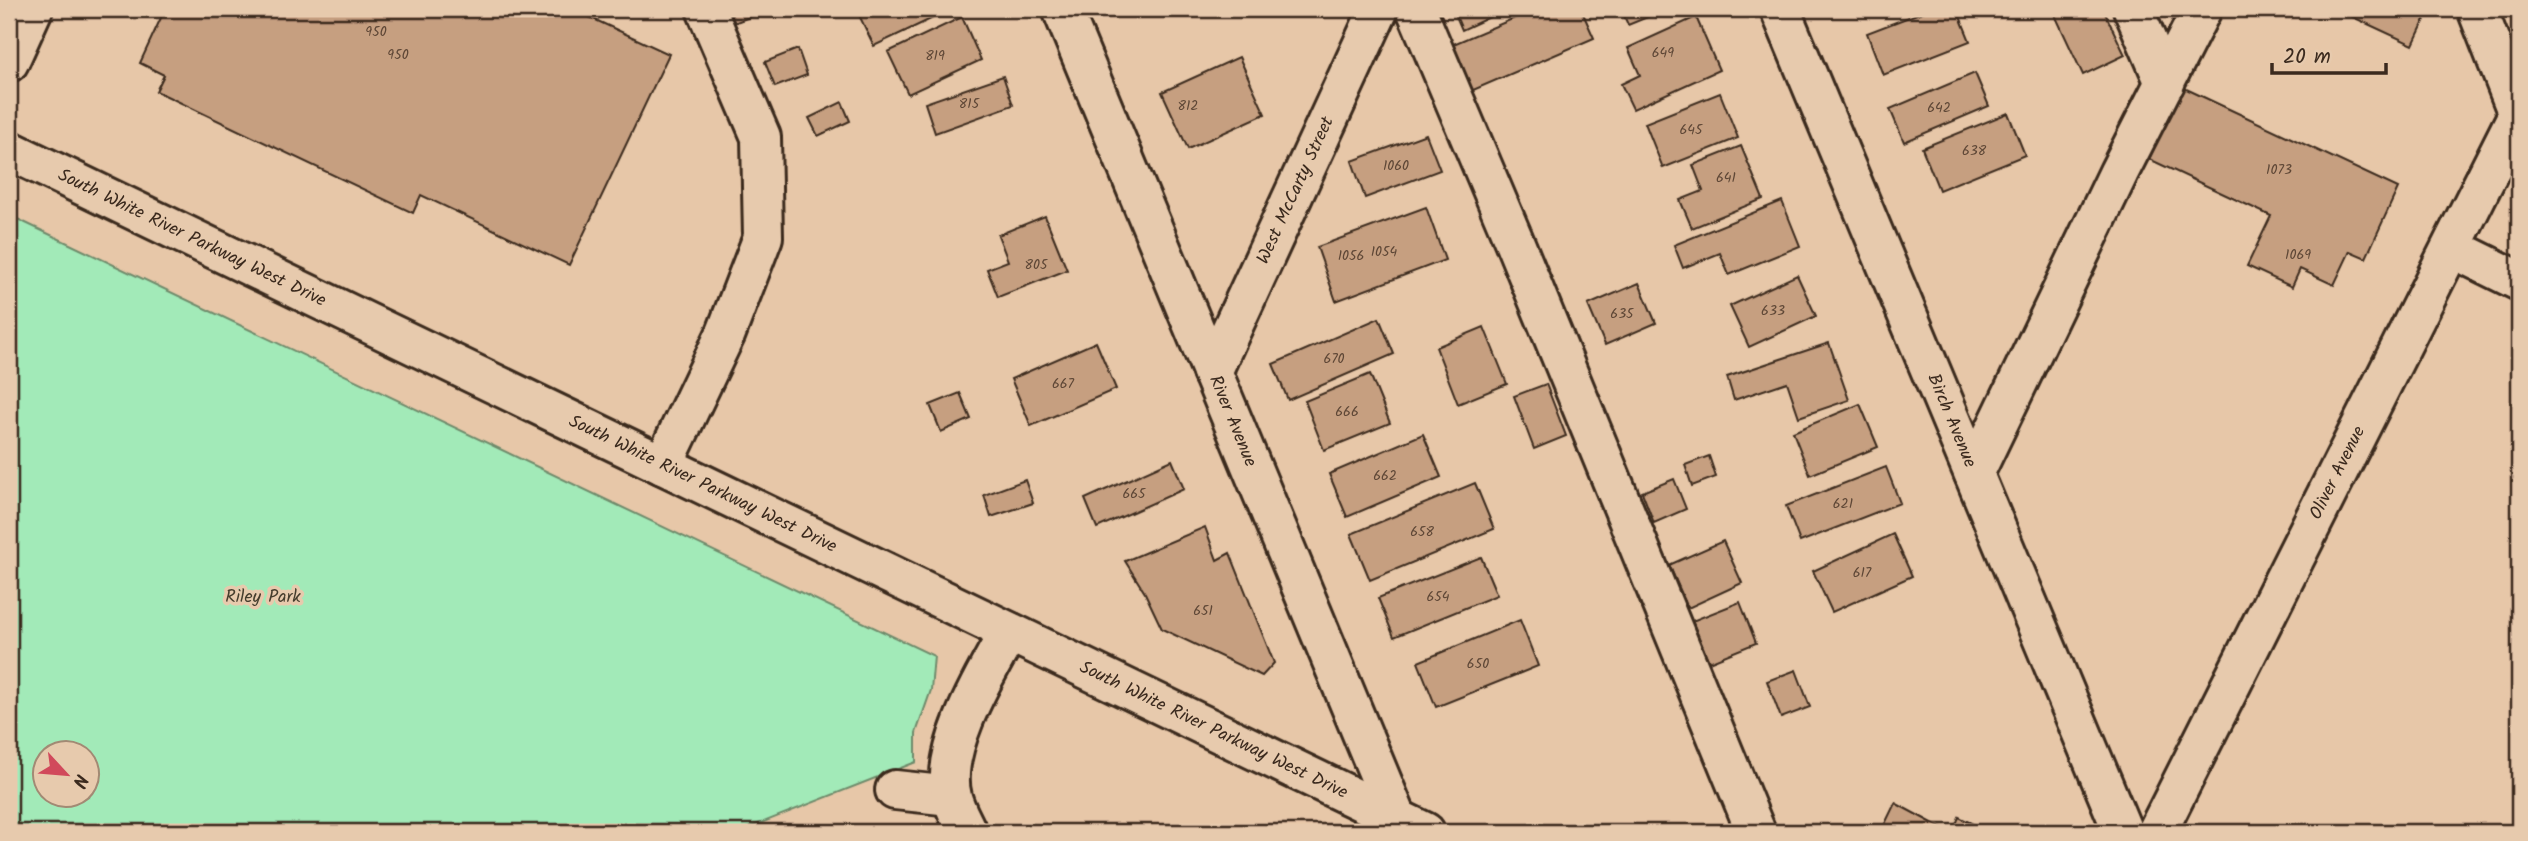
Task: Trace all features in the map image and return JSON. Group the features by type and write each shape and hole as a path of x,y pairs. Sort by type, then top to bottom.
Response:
{"street":[{"path":"9,62 33,9"},
{"path":"663,465 726,333 763,237 761,137 706,9"},
{"name":"River Avenue","path":"1062,9 1212,372 1408,828"},
{"name":"West McCarty Street","path":"1212,372 1379,9"},
{"path":"1416,9 1756,832"},
{"name":"Birch Avenue","path":"1780,9 2123,832"},
{"path":"2133,9 2165,83"},
{"path":"1974,474 2090,231 2202,9"},
{"path":"2477,9 2519,113"},
{"name":"Oliver Avenue","path":"2157,832 2519,113"},
{"name":"South White River Parkway West Drive","path":"9,150 1009,632 1408,828"},
{"path":"2452,248 2519,281"},
{"path":"967,832 951,796 951,754 979,685 1009,632"},
{"path":"895,790 951,796"}],"green space":[{"name":"Riley Park","path":"9,215 934,656 931,690 916,733 916,762 738,832 9,832"}],"building":[{"path":"165,9 572,9 669,54 569,265 421,195 413,213 156,91 164,75 140,63"},
{"path":"726,9 771,9 731,24"},
{"path":"856,9 952,9 874,46"},
{"path":"1453,9 1507,9 1462,30"},
{"path":"1536,9 1581,9 1594,38 1471,91 1451,45"},
{"path":"1621,9 1667,9 1628,25"},
{"path":"1930,9 1957,9 1970,41 1883,75 1867,33"},
{"path":"2068,9 2103,9 2125,55 2083,75 2055,15"},
{"path":"2344,9 2430,9 2413,45 2342,12"},
{"path":"962,17 981,60 908,94 888,52"},
{"path":"1696,17 1719,70 1633,109 1621,84 1640,75 1628,48"},
{"path":"798,49 807,75 775,87 765,62"},
{"path":"1239,57 1265,114 1188,149 1162,92"},
{"path":"1975,73 1989,106 1904,142 1890,109"},
{"path":"1003,76 1013,105 935,133 925,103"},
{"path":"2182,87 2398,188 2366,258 2350,251 2334,285 2300,269 2292,287 2247,266 2271,216 2149,159"},
{"path":"1720,93 1738,138 1663,168 1645,123"},
{"path":"842,102 850,121 818,136 809,118"},
{"path":"2008,113 2025,155 1939,190 1922,148"},
{"path":"1426,134 1440,170 1365,198 1352,161"},
{"path":"1741,146 1763,199 1692,228 1680,200 1703,191 1693,165"},
{"path":"1782,201 1800,246 1729,275 1720,253 1683,268 1674,245"},
{"path":"1426,207 1445,260 1336,301 1317,247"},
{"path":"1045,216 1067,270 998,297 987,269 1008,261 998,235"},
{"path":"1797,275 1816,316 1749,347 1730,306"},
{"path":"1639,283 1656,323 1605,345 1588,305"},
{"path":"1379,318 1394,354 1288,400 1273,364"},
{"path":"1484,327 1507,384 1458,404 1436,347"},
{"path":"1096,342 1116,389 1031,426 1011,379"},
{"path":"1829,343 1849,400 1799,417 1787,382 1734,400 1727,377"},
{"path":"1370,374 1390,423 1324,450 1305,401"},
{"path":"1546,384 1566,436 1534,449 1514,396"},
{"path":"960,393 971,419 941,432 930,405"},
{"path":"1860,404 1878,447 1810,475 1793,432"},
{"path":"1423,434 1441,477 1347,517 1329,474"},
{"path":"1709,456 1716,477 1692,486 1685,465"},
{"path":"1172,460 1184,489 1097,528 1085,499"},
{"path":"1886,467 1900,503 1800,542 1786,506"},
{"path":"1674,479 1686,509 1654,523 1642,492"},
{"path":"1025,480 1033,503 991,517 984,495"},
{"path":"1475,483 1494,529 1370,580 1351,534"},
{"path":"1205,527 1217,560 1230,553 1274,663 1262,676 1162,629 1145,593 1125,561"},
{"path":"1893,534 1912,576 1832,612 1813,571"},
{"path":"1723,541 1742,583 1688,608 1669,565"},
{"path":"1481,557 1497,595 1394,637 1378,598"},
{"path":"1740,602 1756,643 1709,662 1692,621"},
{"path":"1520,620 1538,666 1436,707 1418,662"},
{"path":"1796,670 1810,707 1781,718 1767,681"},
{"path":"1895,803 1949,832 1881,832"},
{"path":"1959,817 1989,832 1953,832"}]}
